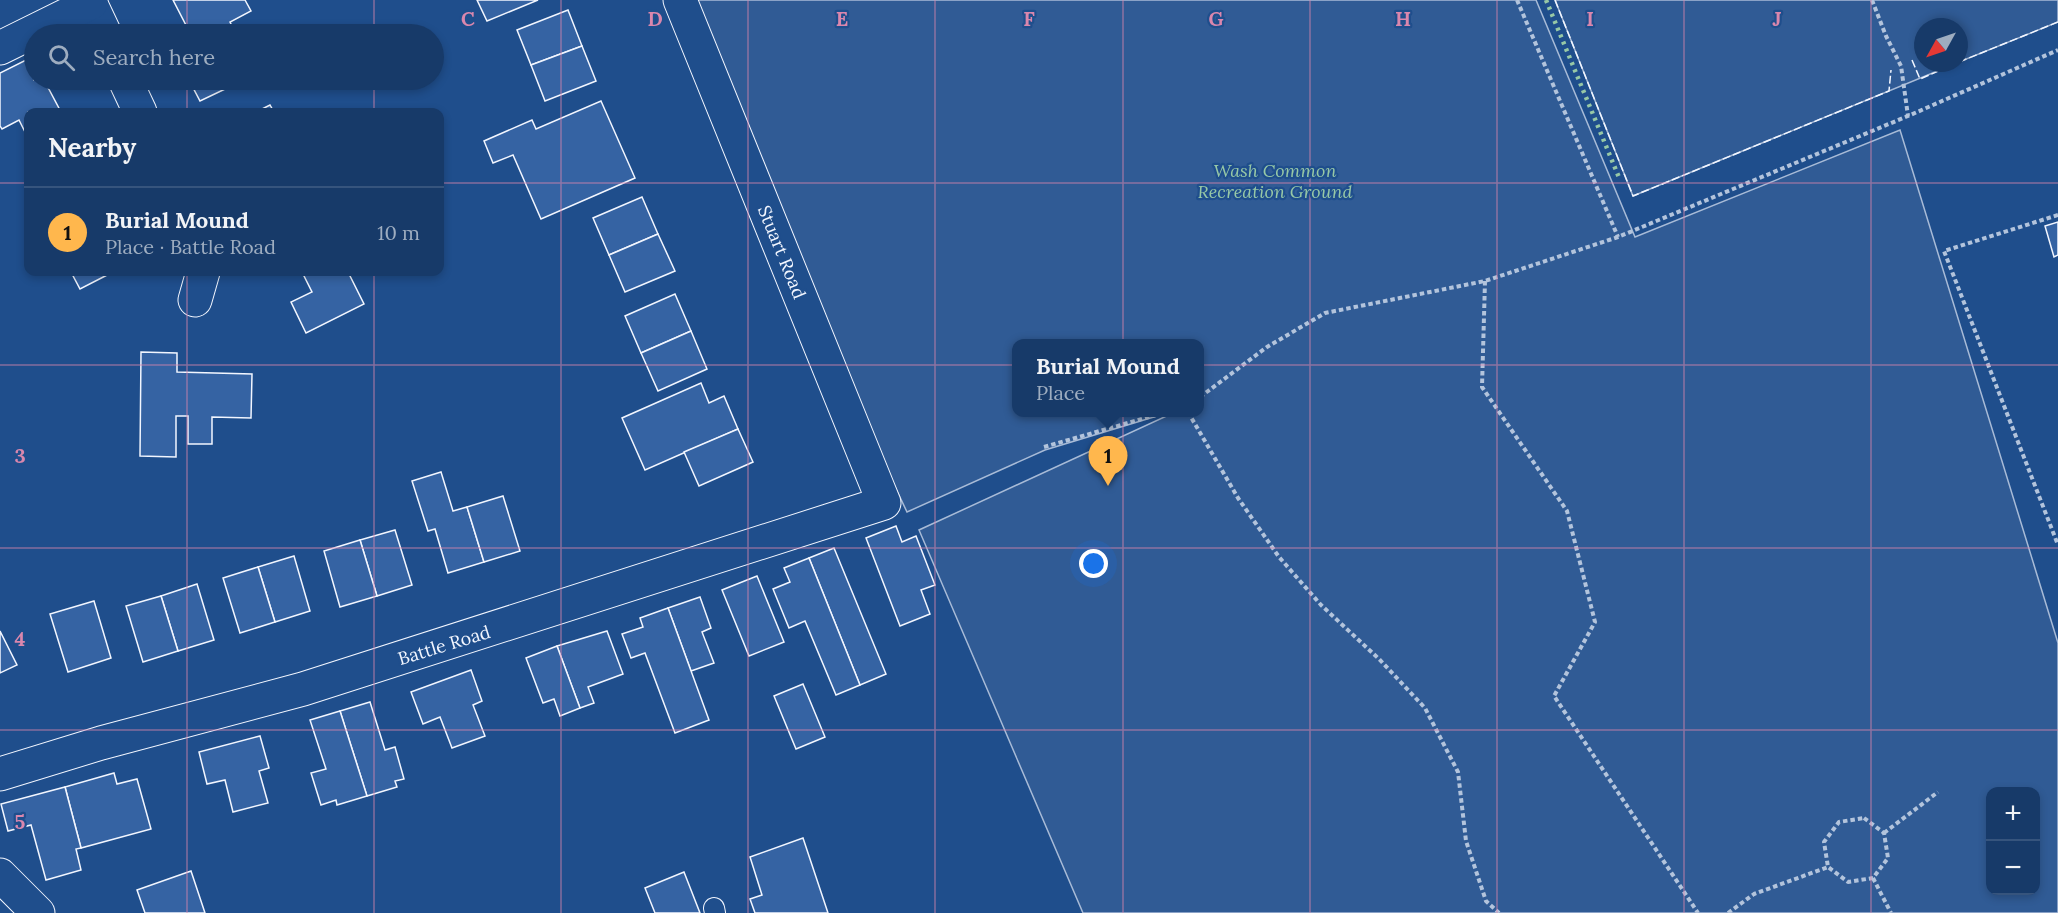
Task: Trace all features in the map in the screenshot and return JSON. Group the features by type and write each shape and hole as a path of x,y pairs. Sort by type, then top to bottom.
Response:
{"street":[{"name":"Stuart Road","path":"680,0 884,503"},
{"path":"46,24 90,1 100,24"},
{"path":"0,48 24,35"},
{"path":"130,90 138,108"},
{"name":"Battle Road","path":"0,774 303,689 884,503"},
{"path":"0,875 38,913"}],"path":[{"path":"1517,0 1618,237"},
{"path":"1872,0 1901,66 1908,116"},
{"path":"1204,394 1267,347 1325,313 1485,281 1618,237 1908,116 2058,50"},
{"path":"2058,215 1944,251 2058,545"},
{"path":"1485,281 1482,387 1567,511 1596,622 1554,696 1698,913"},
{"path":"1044,447 1149,417"},
{"path":"1191,417 1238,498 1279,557 1321,605 1379,659 1425,708 1458,772 1466,841 1486,901 1499,913"},
{"path":"1884,833 1938,792"},
{"path":"1864,818 1884,833 1888,858 1873,878 1848,882 1828,867 1824,842 1839,822 1864,818"},
{"path":"1728,913 1754,894 1828,867"},
{"path":"1873,878 1891,913"}],"green space":[{"name":"Wash Common Recreation Ground","path":"697,0 1536,0 1635,237 1900,130 2058,643 2058,913 1083,913 919,530 1164,417 1204,417 1204,339 1012,339 1012,417 1154,417 1045,450 907,512 889,474"},
{"path":"1555,0 2058,0 2058,22 1968,58 1968,18 1914,18 1914,72 1935,72 1633,196"}],"building":[{"path":"173,0 245,0 251,11 230,22 231,24 185,24"},
{"path":"477,0 538,0 487,21"},
{"path":"568,10 582,46 531,65 517,30"},
{"path":"582,46 596,81 545,101 531,65"},
{"path":"24,61 24,90 49,90 59,108 24,108 24,130 19,120 2,129 0,126 0,73"},
{"path":"194,90 223,90 200,101"},
{"path":"601,101 635,178 541,219 513,155 493,163 484,141 532,120 536,129"},
{"path":"642,197 658,234 609,255 593,218"},
{"path":"2058,222 2058,255 2054,257 2045,226"},
{"path":"658,234 675,271 625,292 609,255"},
{"path":"73,276 105,276 80,289"},
{"path":"304,276 350,276 364,304 306,333 291,302 312,292"},
{"path":"675,294 691,331 641,353 625,316"},
{"path":"691,331 707,369 658,391 641,353"},
{"path":"141,352 177,353 177,372 252,374 251,418 212,417 212,444 188,444 188,416 176,416 176,457 140,456"},
{"path":"701,383 709,403 724,396 738,429 645,470 622,418"},
{"path":"738,429 753,462 699,486 684,452"},
{"path":"441,472 453,511 467,507 484,562 448,573 435,529 428,531 412,481"},
{"path":"503,496 520,551 484,562 467,507"},
{"path":"896,526 902,542 916,536 935,585 921,590 930,614 900,626 866,538"},
{"path":"395,530 412,585 377,596 360,540"},
{"path":"360,540 377,596 340,607 324,551"},
{"path":"834,548 886,674 860,685 809,558"},
{"path":"294,556 310,611 275,622 258,567"},
{"path":"809,558 860,685 836,695 805,621 789,628 773,589 790,582 784,568"},
{"path":"258,567 275,622 240,633 223,578"},
{"path":"757,576 784,642 749,656 722,590"},
{"path":"197,584 214,640 178,651 161,596"},
{"path":"161,596 178,651 143,662 126,606"},
{"path":"700,597 711,628 702,632 714,663 691,671 668,608"},
{"path":"94,601 111,658 68,672 50,614"},
{"path":"668,608 709,720 675,733 645,653 631,658 622,634 643,627 640,618"},
{"path":"0,631 17,665 0,673"},
{"path":"607,631 623,674 588,687 594,703 580,708 557,646"},
{"path":"557,646 580,708 560,716 554,699 543,703 526,658"},
{"path":"471,670 482,701 473,705 485,736 452,748 440,717 423,724 411,692"},
{"path":"803,684 825,737 796,749 774,696"},
{"path":"370,702 385,750 395,747 404,779 395,781 397,787 367,796 340,711"},
{"path":"340,711 367,796 337,805 336,800 321,805 311,773 326,769 310,720"},
{"path":"260,736 269,768 259,771 268,803 233,812 225,780 207,784 199,752"},
{"path":"114,773 117,784 137,779 151,829 81,848 65,787"},
{"path":"65,787 81,848 76,849 81,870 46,880 31,825 8,831 1,804"},
{"path":"803,838 828,913 755,913 750,899 762,895 750,857"},
{"path":"191,871 205,913 145,913 137,890"},
{"path":"684,872 700,913 655,913 645,888"}],"hedge":[{"path":"1546,0 1620,180"}],"fence":[{"path":"1555,0 1633,196 1889,91 1891,70"},
{"path":"1968,58 2058,22"},
{"path":"1912,60 1914,65"},
{"path":"1917,72 1920,79 1936,72"}],"place":[{"name":"Burial Mound","path":"1108,486"}]}
